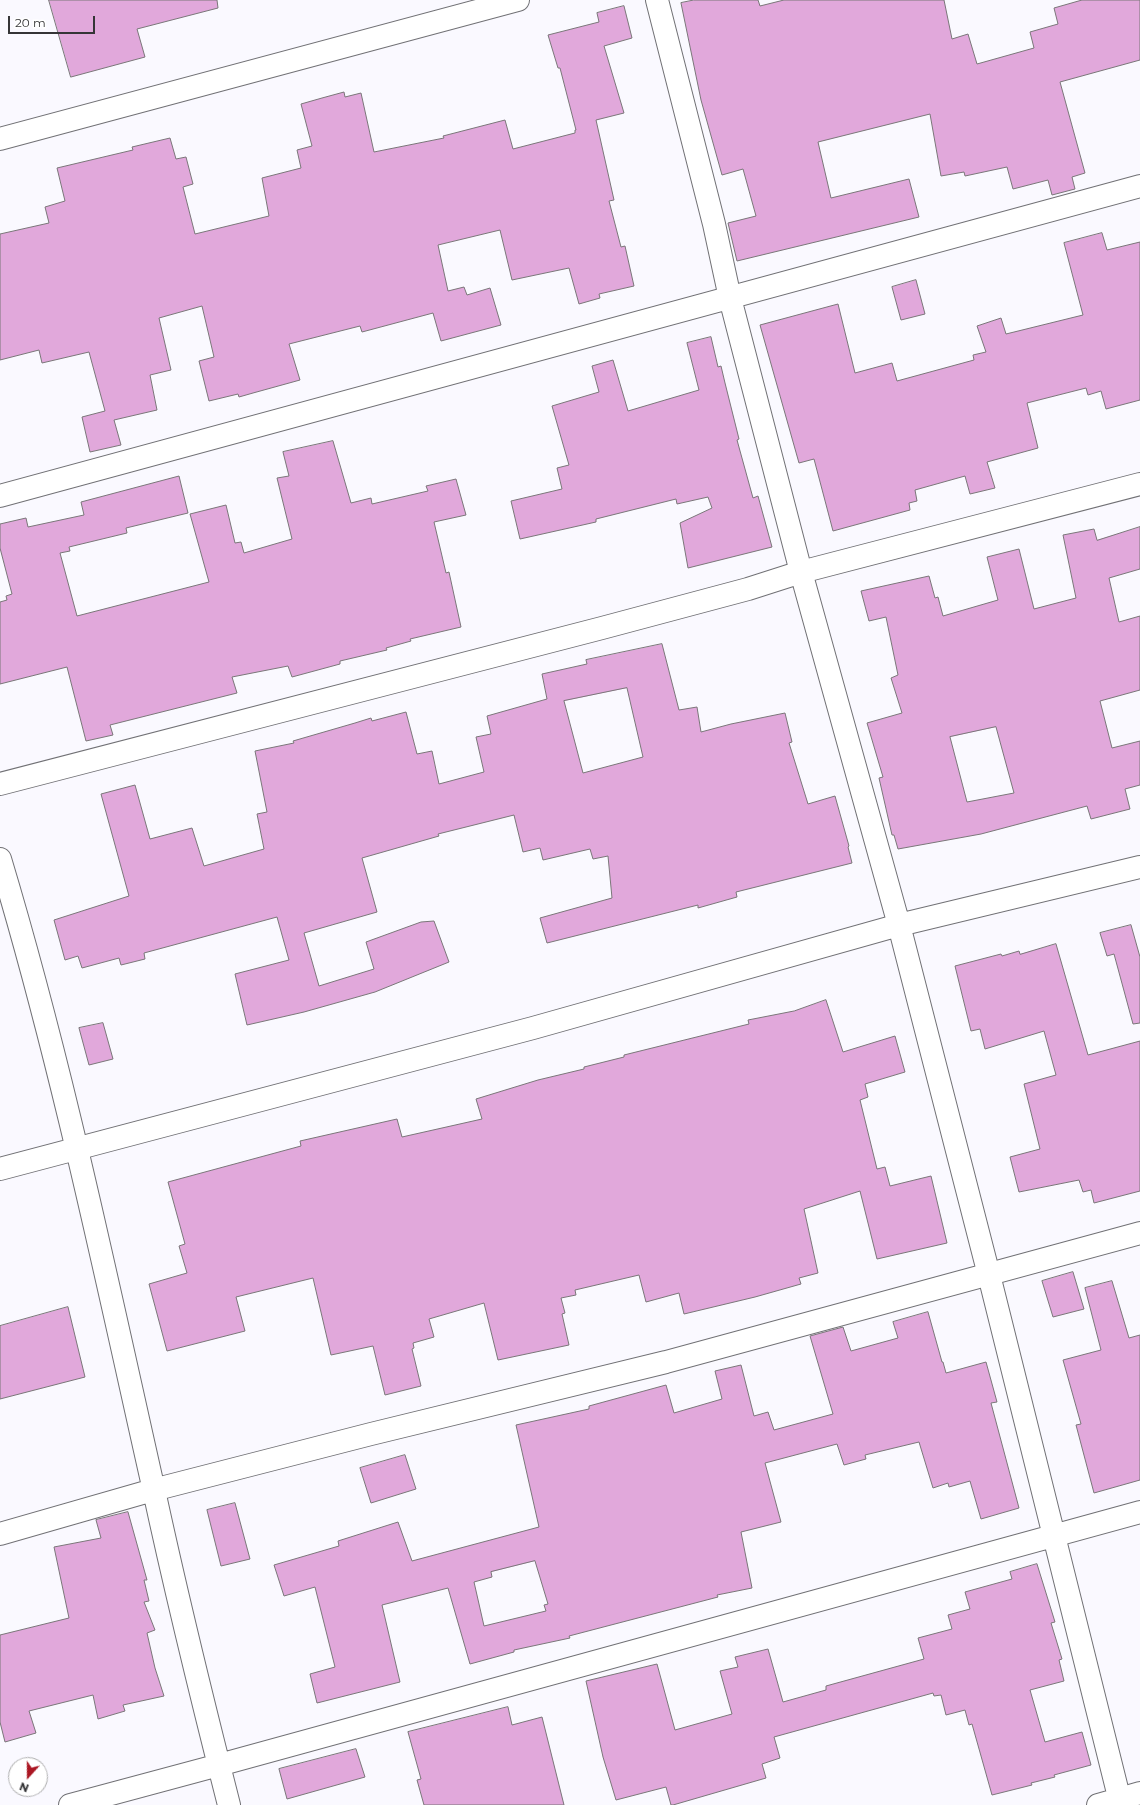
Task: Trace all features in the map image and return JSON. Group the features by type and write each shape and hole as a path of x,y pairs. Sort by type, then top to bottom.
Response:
{"street":[{"path":"0,139 518,0"},
{"path":"657,0 714,224 730,298 801,572 899,925 989,1275 1120,1802"},
{"path":"0,496 1140,186"},
{"path":"0,784 602,628 748,589 801,572 1140,484"},
{"path":"0,859 26,950 77,1149 154,1490 229,1805"},
{"path":"0,1169 532,1028 899,925 1140,867"},
{"path":"0,1534 154,1490 371,1434 666,1362 1140,1234"},
{"path":"70,1805 219,1766 1140,1512"},
{"path":"1098,1805 1120,1802 1140,1793"}],"building":[{"path":"49,0 217,0 218,8 137,29 145,57 71,77"},
{"path":"694,0 758,0 760,6 784,0 944,0 952,39 968,34 977,64 1034,48 1030,32 1058,24 1054,8 1082,0 1140,0 1140,60 1060,82 1085,173 1072,177 1075,189 1052,195 1048,180 1013,189 1007,167 965,176 964,172 941,176 930,114 818,142 831,198 909,179 919,217 737,261 728,223 756,216 743,169 722,175 701,100 681,3"},
{"path":"624,6 632,38 604,46 624,113 596,120 614,200 609,201 621,247 625,246 634,286 599,294 600,298 579,304 569,268 512,280 500,230 438,245 448,291 464,287 467,295 490,288 501,325 441,341 433,313 362,332 360,326 289,344 300,380 239,397 238,394 209,401 199,361 214,357 202,306 159,318 171,370 150,375 157,410 114,420 121,445 90,452 82,417 105,411 89,352 42,363 39,350 0,360 0,234 49,223 45,207 65,201 57,168 133,150 132,147 170,138 176,159 186,157 193,184 183,187 195,234 269,216 262,178 301,168 297,150 312,146 301,104 344,92 345,97 361,93 374,152 444,138 443,136 505,120 513,149 575,133 576,130 560,68 558,68 548,35 599,22 597,13"},
{"path":"1102,233 1107,250 1140,242 1140,400 1106,409 1101,391 1088,395 1086,388 1027,403 1038,448 987,462 995,488 970,494 965,476 915,490 917,501 909,503 910,510 833,531 814,459 799,463 760,325 838,304 855,373 892,363 897,381 974,360 973,355 986,352 977,326 1001,318 1006,334 1083,315 1064,243"},
{"path":"916,280 925,314 901,320 892,287"},
{"path":"711,337 718,367 721,366 739,439 737,440 753,498 758,496 772,547 688,568 680,523 712,508 708,497 677,504 676,499 596,519 596,522 520,539 511,501 562,489 557,468 569,465 552,406 599,392 592,366 613,360 628,411 699,390 687,343"},
{"path":"333,441 351,503 371,498 372,504 428,491 426,486 456,479 466,515 434,522 446,573 449,572 461,627 410,639 411,641 386,648 387,650 340,661 340,664 292,677 288,666 232,677 237,693 110,725 113,735 86,741 67,667 0,684 0,602 7,600 6,596 12,594 0,548 0,524 26,518 28,527 84,515 81,502 179,476 188,513 126,528 127,533 69,547 70,551 60,553 77,616 209,582 190,514 226,505 235,543 241,542 244,553 292,539 277,478 289,476 283,452"},
{"path":"1140,527 1140,569 1109,578 1119,622 1140,616 1140,690 1100,701 1112,748 1140,741 1140,785 1125,789 1130,809 1091,819 1087,806 981,834 898,849 894,835 892,835 879,778 883,777 867,723 902,713 891,678 898,675 886,617 869,621 861,591 929,576 935,598 938,597 943,616 998,600 987,557 1019,549 1034,609 1076,598 1063,535 1094,529 1097,540","holes":["996,727 1014,793 967,802 950,737"]},
{"path":"662,644 679,710 697,707 701,732 785,713 792,742 789,743 808,804 835,796 849,846 852,863 736,892 737,897 698,908 698,905 547,943 540,918 612,898 608,856 593,859 590,849 543,860 540,848 523,852 514,815 438,834 439,836 362,858 377,912 304,933 319,986 374,969 366,942 421,922 434,921 449,962 375,992 304,1012 247,1025 235,974 289,960 277,917 144,953 145,959 121,965 119,958 82,968 78,956 65,960 54,920 129,896 101,794 135,785 150,839 192,828 204,866 264,849 257,814 267,812 255,751 294,743 293,741 371,718 372,721 406,712 417,754 432,751 439,784 484,772 476,737 491,734 487,716 547,699 542,674 587,664 586,660","holes":["627,688 643,757 583,773 564,701"]},
{"path":"1131,925 1140,957 1140,1023 1133,1024 1114,954 1107,956 1100,933"},
{"path":"1056,944 1088,1055 1140,1041 1140,1191 1094,1203 1091,1190 1083,1192 1079,1180 1019,1192 1010,1157 1040,1149 1024,1084 1056,1075 1044,1031 985,1049 980,1029 971,1031 955,966 1001,954 1002,956 1019,951 1020,954"},
{"path":"826,1000 843,1052 895,1036 905,1072 865,1084 868,1097 860,1100 877,1169 885,1167 890,1186 931,1176 947,1243 877,1259 860,1191 804,1209 818,1273 799,1278 801,1284 684,1314 679,1293 646,1302 639,1275 575,1290 576,1295 561,1298 565,1313 562,1314 569,1345 498,1360 484,1303 429,1319 434,1337 413,1343 414,1348 412,1349 421,1386 385,1395 373,1346 331,1355 313,1278 236,1297 245,1331 167,1351 149,1284 187,1273 179,1246 185,1244 168,1182 301,1146 300,1141 397,1119 402,1137 482,1119 476,1099 538,1080 584,1069 584,1067 624,1057 624,1055 749,1024 748,1020 794,1011"},
{"path":"103,1023 113,1059 89,1065 79,1028"},
{"path":"1073,1272 1084,1309 1053,1317 1042,1281"},
{"path":"1112,1281 1129,1338 1140,1335 1140,1480 1094,1493 1076,1425 1081,1424 1063,1360 1101,1350 1085,1288"},
{"path":"68,1307 85,1377 0,1399 0,1326"},
{"path":"928,1312 946,1373 986,1362 997,1402 991,1403 1019,1508 981,1519 970,1481 949,1487 948,1483 933,1488 919,1442 865,1455 866,1459 844,1465 837,1444 765,1463 781,1522 741,1532 752,1588 717,1595 718,1597 569,1636 570,1638 514,1650 514,1652 470,1664 448,1588 382,1605 400,1682 317,1703 310,1674 335,1667 315,1587 284,1596 274,1565 339,1546 338,1541 398,1522 412,1561 539,1527 516,1425 589,1409 589,1406 666,1385 674,1413 722,1399 715,1371 741,1365 754,1416 768,1412 774,1430 833,1414 810,1336 843,1327 851,1351 898,1338 893,1322","holes":["535,1561 548,1604 544,1605 546,1611 484,1626 474,1582 492,1577 491,1572"]},
{"path":"405,1455 416,1489 371,1503 360,1468"},
{"path":"235,1503 250,1559 221,1566 207,1510"},
{"path":"128,1512 147,1580 144,1580 149,1601 144,1602 155,1630 147,1633 155,1668 164,1696 123,1705 125,1711 98,1719 93,1695 29,1711 36,1733 5,1742 0,1722 0,1635 69,1618 54,1547 101,1538 96,1520"},
{"path":"1037,1564 1055,1622 1051,1623 1062,1659 1059,1660 1064,1681 1030,1690 1045,1742 1082,1732 1091,1765 1054,1775 1055,1777 1031,1783 1032,1785 992,1795 972,1724 969,1725 965,1710 946,1715 941,1695 934,1696 933,1693 774,1737 780,1758 762,1764 766,1778 673,1805 671,1805 666,1787 616,1800 603,1757 586,1681 657,1664 675,1730 732,1714 720,1671 738,1667 735,1657 768,1649 783,1702 826,1690 826,1686 924,1659 918,1638 952,1629 948,1615 970,1609 965,1592 1012,1579 1010,1572"},
{"path":"508,1707 512,1725 542,1717 564,1805 424,1805 417,1780 421,1779 408,1732"},
{"path":"356,1749 365,1777 287,1799 279,1769"}]}
